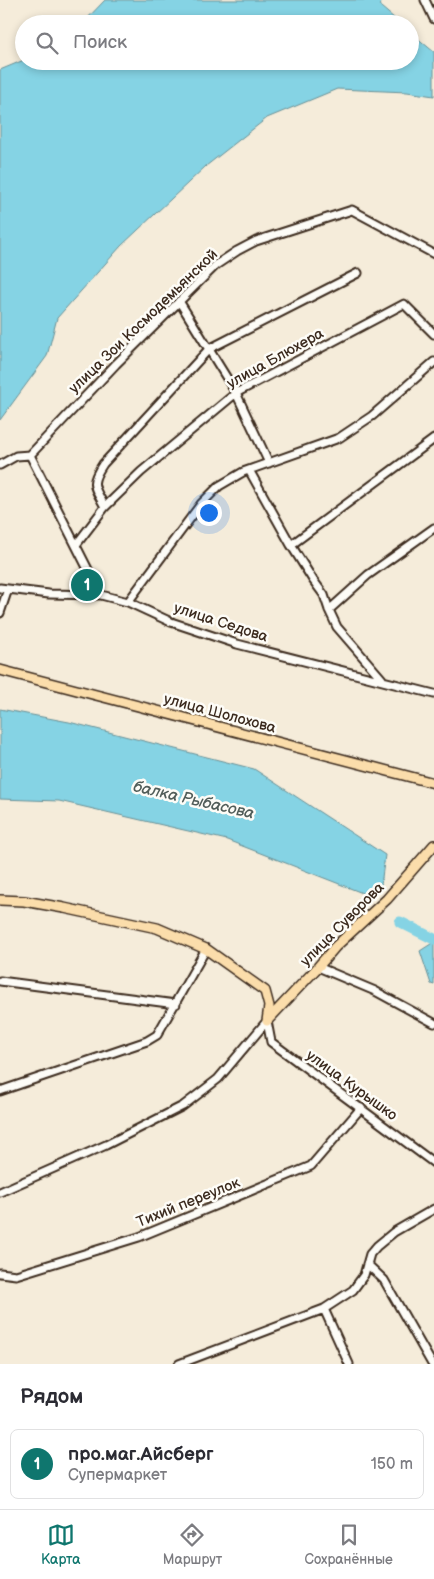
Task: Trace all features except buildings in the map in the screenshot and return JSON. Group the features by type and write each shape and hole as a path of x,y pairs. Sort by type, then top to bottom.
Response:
{"main road":[{"name":"улица Шолохова","path":"0,670 434,783"},
{"name":"улица Суворова","path":"266,1021 318,967 335,946 387,899 434,845"},
{"path":"0,900 24,901 64,908 157,928 206,949 265,991 269,1006 266,1021"}],"street":[{"path":"425,0 434,19"},
{"name":"улица Зои Космодемьянской","path":"30,455 179,301 216,265 237,250 256,241 352,210 434,254"},
{"path":"105,507 93,486 95,476 103,464 209,349 358,273"},
{"path":"179,301 236,393 270,463"},
{"name":"улица Блюхера","path":"76,545 105,507 141,472 236,393 404,304 434,334"},
{"path":"128,602 201,504 219,486 249,470 339,438 372,416 434,362"},
{"path":"291,545 434,439"},
{"path":"0,465 16,456 30,455 101,595"},
{"path":"249,470 291,545 324,594 337,627 383,680"},
{"path":"329,610 368,575 434,528"},
{"path":"0,613 4,588"},
{"name":"улица Седова","path":"4,588 49,594 101,595 128,602 171,622 237,644 434,694"},
{"path":"0,1091 146,1041 157,1035 206,949"},
{"path":"318,967 375,991 434,1023"},
{"path":"0,981 176,1004"},
{"path":"0,1192 106,1145 183,1106 218,1079 266,1021"},
{"name":"улица Курышко","path":"266,1021 271,1042 434,1163"},
{"name":"Тихий переулок","path":"0,1273 16,1275 139,1237 311,1166 361,1108"},
{"path":"179,1364 324,1309 353,1290 364,1275 370,1254 377,1246 394,1232 434,1208"},
{"path":"367,1264 384,1280 432,1364"},
{"path":"324,1309 350,1364"}],"water":[{"path":"105,0 380,0 381,7 390,15 91,15"},
{"path":"419,40 434,52 434,96 407,92 337,89 267,118 206,166 121,246 57,318 47,356 0,420 0,70 15,64 15,70 419,70"},
{"path":"0,709 69,722 254,769 385,855 381,885 365,894 227,840 59,801 0,799"},
{"path":"434,942 434,985 431,984 420,951"}],"waterway":[{"name":"балка Рыбасова","path":"400,922 434,939"}],"place":[{"name":"про.маг.Айсберг","path":"87,585"}]}
